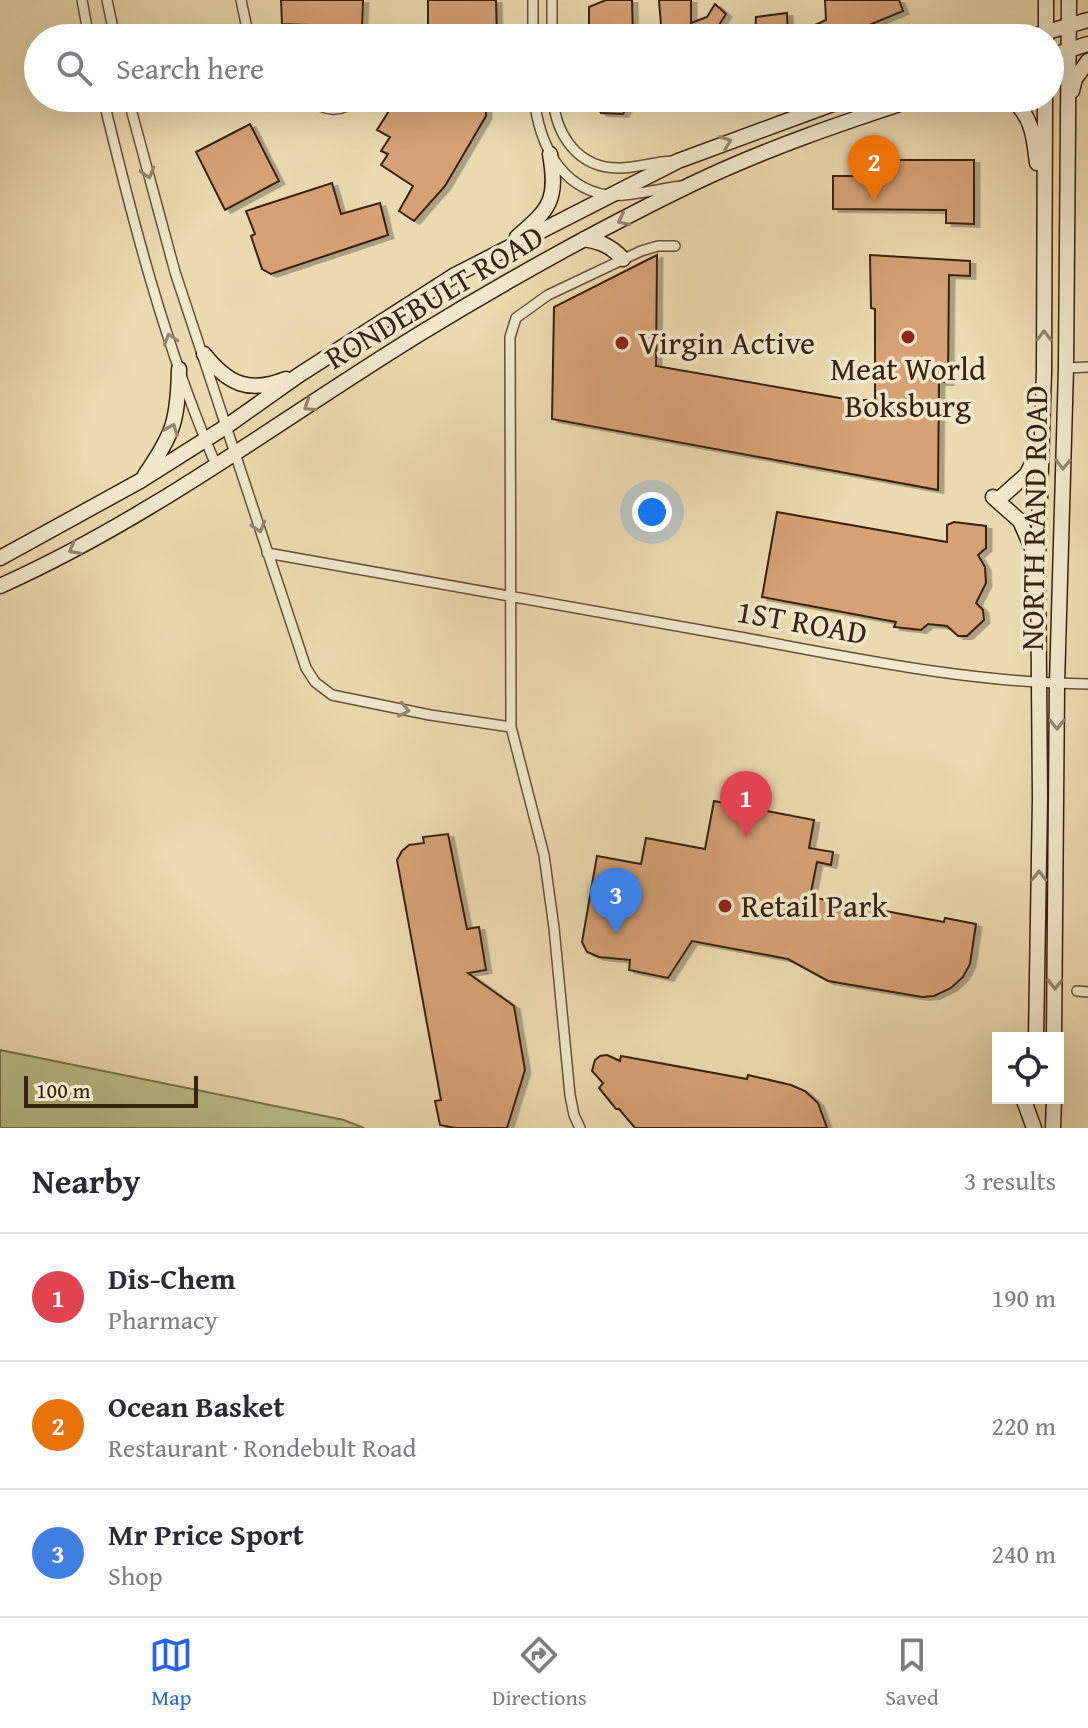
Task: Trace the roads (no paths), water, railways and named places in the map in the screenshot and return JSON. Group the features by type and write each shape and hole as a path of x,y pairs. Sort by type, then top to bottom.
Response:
{"main road":[{"path":"1046,0 1046,24"},
{"name":"NORTH RAND ROAD","path":"1054,1032 1069,0"},
{"path":"1064,28 1088,20"},
{"path":"1064,51 1088,44"},
{"path":"1068,104 1075,79 1088,61"},
{"name":"RONDEBULT ROAD","path":"0,558 140,481 455,275 678,161 811,112"},
{"name":"RONDEBULT ROAD","path":"0,586 143,512 421,333 584,239 692,184 791,142 878,112"},
{"path":"1026,112 1044,203"},
{"name":"NORTH RAND ROAD","path":"1036,1032 1040,798 1038,561 1045,112"},
{"path":"501,251 542,216 549,203 553,174 550,154"},
{"path":"584,239 603,243 623,259"},
{"path":"204,354 219,372 241,384 262,387 299,375"},
{"path":"140,481 164,447 173,428 178,411 179,369"},
{"path":"1038,561 1020,521 996,498 1027,474 1041,445"},
{"path":"1025,1104 1034,1128"},
{"path":"1034,1128 1035,1104"},
{"path":"1053,1128 1054,1104"}],"street":[{"path":"82,0 86,24"},
{"path":"107,0 112,24"},
{"path":"241,0 246,24"},
{"path":"552,0 552,24"},
{"path":"532,2 533,24"},
{"path":"106,112 125,188 179,369 216,465"},
{"path":"132,112 175,272 306,668 324,690 353,700 511,727"},
{"path":"536,112 538,127 550,154 569,177 608,196 692,184"},
{"path":"556,112 561,132 570,147 581,157 602,167 621,168 678,161"},
{"path":"580,1128 570,1095 544,855 511,727 512,326 523,311 548,295 623,259 658,246 675,246"},
{"path":"1066,368 1088,367"},
{"name":"1ST ROAD","path":"267,553 895,665 987,678 1088,684"}],"place":[{"name":"Ocean Basket","path":"874,201"},
{"name":"Meat World Boksburg","path":"908,337"},
{"name":"Virgin Active","path":"622,343"},
{"name":"Dis-Chem","path":"746,837"},
{"name":"Retail Park","path":"725,906"},
{"name":"Mr Price Sport","path":"616,934"}]}
